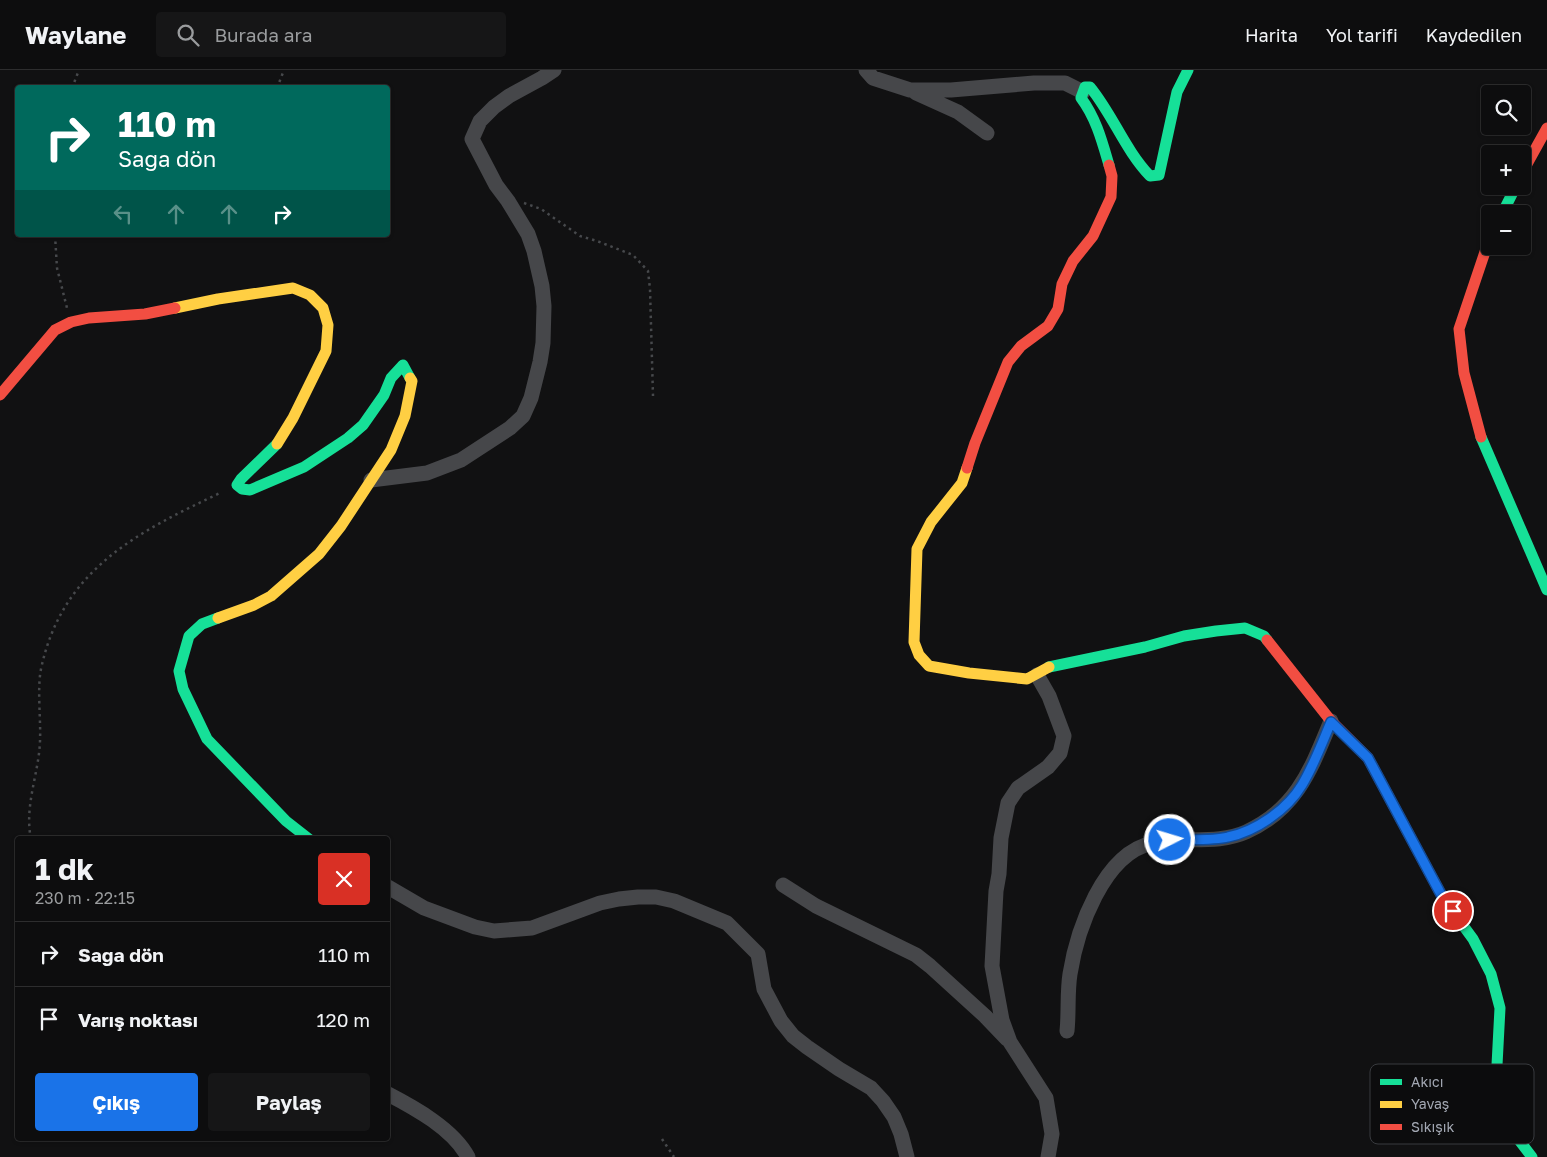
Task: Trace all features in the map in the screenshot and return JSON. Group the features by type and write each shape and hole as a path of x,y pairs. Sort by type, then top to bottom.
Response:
{"street":[{"path":"371,480 418,474 444,467 478,450 510,428 523,416 531,398 543,343 544,306 542,286 528,234 496,185 472,139 480,121 494,107 554,70"},
{"path":"866,70 873,78 927,96 958,112 987,133"},
{"path":"1188,70 1177,92 1159,175 1150,176 1137,164 1100,98 1090,88 1085,87 1081,98 1091,112 1112,176 1111,197 1093,236 1073,261 1062,284 1058,309 1048,326 1021,346 1008,362 962,483 931,522 917,549 914,642 919,655 929,666 969,673 1028,679 1052,666 1145,647 1184,636 1245,628 1264,636 1331,722 1368,758 1443,898 1473,939 1491,974 1500,1008 1497,1064"},
{"path":"910,90 951,90 1034,82 1065,84 1084,92"},
{"path":"1531,157 1547,128"},
{"path":"1484,255 1459,329 1464,373 1478,429 1547,590"},
{"path":"0,395 55,330 71,322 89,318 154,312 218,299 293,288 310,295 322,308 328,326 326,351 293,418 274,448 237,485 242,489 250,490 270,483 319,458 348,438 363,425 384,395 391,378 404,364 412,381 405,416 391,450 341,526 319,554 271,596 254,605 202,624 189,636 182,653 179,671 183,689 207,739 286,821 305,836"},
{"path":"1037,675 1049,696 1064,736 1060,753 1048,768 1018,788 1008,803 1001,838 992,966 1002,1020 1010,1042 1046,1098 1052,1134 1048,1157"},
{"path":"1067,1031 1070,976 1079,940 1091,906 1108,874 1120,860 1135,849 1152,843 1226,838 1261,824 1276,813 1301,786 1331,722"},
{"path":"783,885 816,906 916,955 985,1016 1010,1042"},
{"path":"390,888 432,912 494,931 532,928 591,906 619,898 638,897 656,897 674,901 726,923 758,954 764,989 781,1021 793,1036 807,1047 871,1088 894,1117 907,1157"},
{"path":"390,1095 433,1121 454,1139 468,1157"},
{"path":"1522,1144 1532,1157"}],"path":[{"path":"73,85 79,70"},
{"path":"278,85 284,70"},
{"path":"508,201 526,203 541,210 580,236 633,255 648,271 653,396"},
{"path":"55,237 57,268 71,322"},
{"path":"31,836 29,814 39,759 40,672 46,650 68,602 95,568 125,544 165,520 237,485"},
{"path":"662,1139 674,1157"}],"traffic: fast":[{"path":"1109,165 1095,122 1081,98 1085,87 1090,87 1106,109 1141,166 1150,176 1159,175 1177,92 1188,70"},
{"path":"1506,205 1512,195"},
{"path":"277,444 237,485 242,489 250,490 304,467 348,438 363,425 384,395 391,378 403,365 410,378"},
{"path":"1481,437 1547,590"},
{"path":"218,618 202,624 189,636 179,671 183,689 207,739 286,821 305,836"},
{"path":"1049,667 1145,647 1184,636 1216,631 1245,628 1264,636 1267,640"},
{"path":"1451,909 1473,939 1491,974 1500,1008 1497,1064"},
{"path":"1522,1144 1532,1157"}],"traffic: slow":[{"path":"175,308 218,299 293,288 310,295 323,308 328,325 326,351 293,418 277,444"},
{"path":"218,618 254,605 271,596 319,554 341,526 391,450 405,416 412,381 410,378"},
{"path":"967,468 962,483 931,522 917,549 914,642 919,655 929,666 969,673 1027,679 1049,667"}],"traffic: jam":[{"path":"1531,157 1547,128"},
{"path":"967,468 975,443 1008,362 1021,346 1048,326 1058,309 1062,284 1073,261 1093,236 1111,197 1112,176 1109,165"},
{"path":"1481,437 1464,373 1459,329 1484,255"},
{"path":"0,395 55,330 71,322 89,318 145,314 175,308"},
{"path":"1267,640 1331,721 1368,758 1443,898 1451,909"}],"route":[{"path":"1170,840 1226,838 1261,824 1290,800 1301,786 1331,722 1368,758 1443,898 1453,911"}]}
